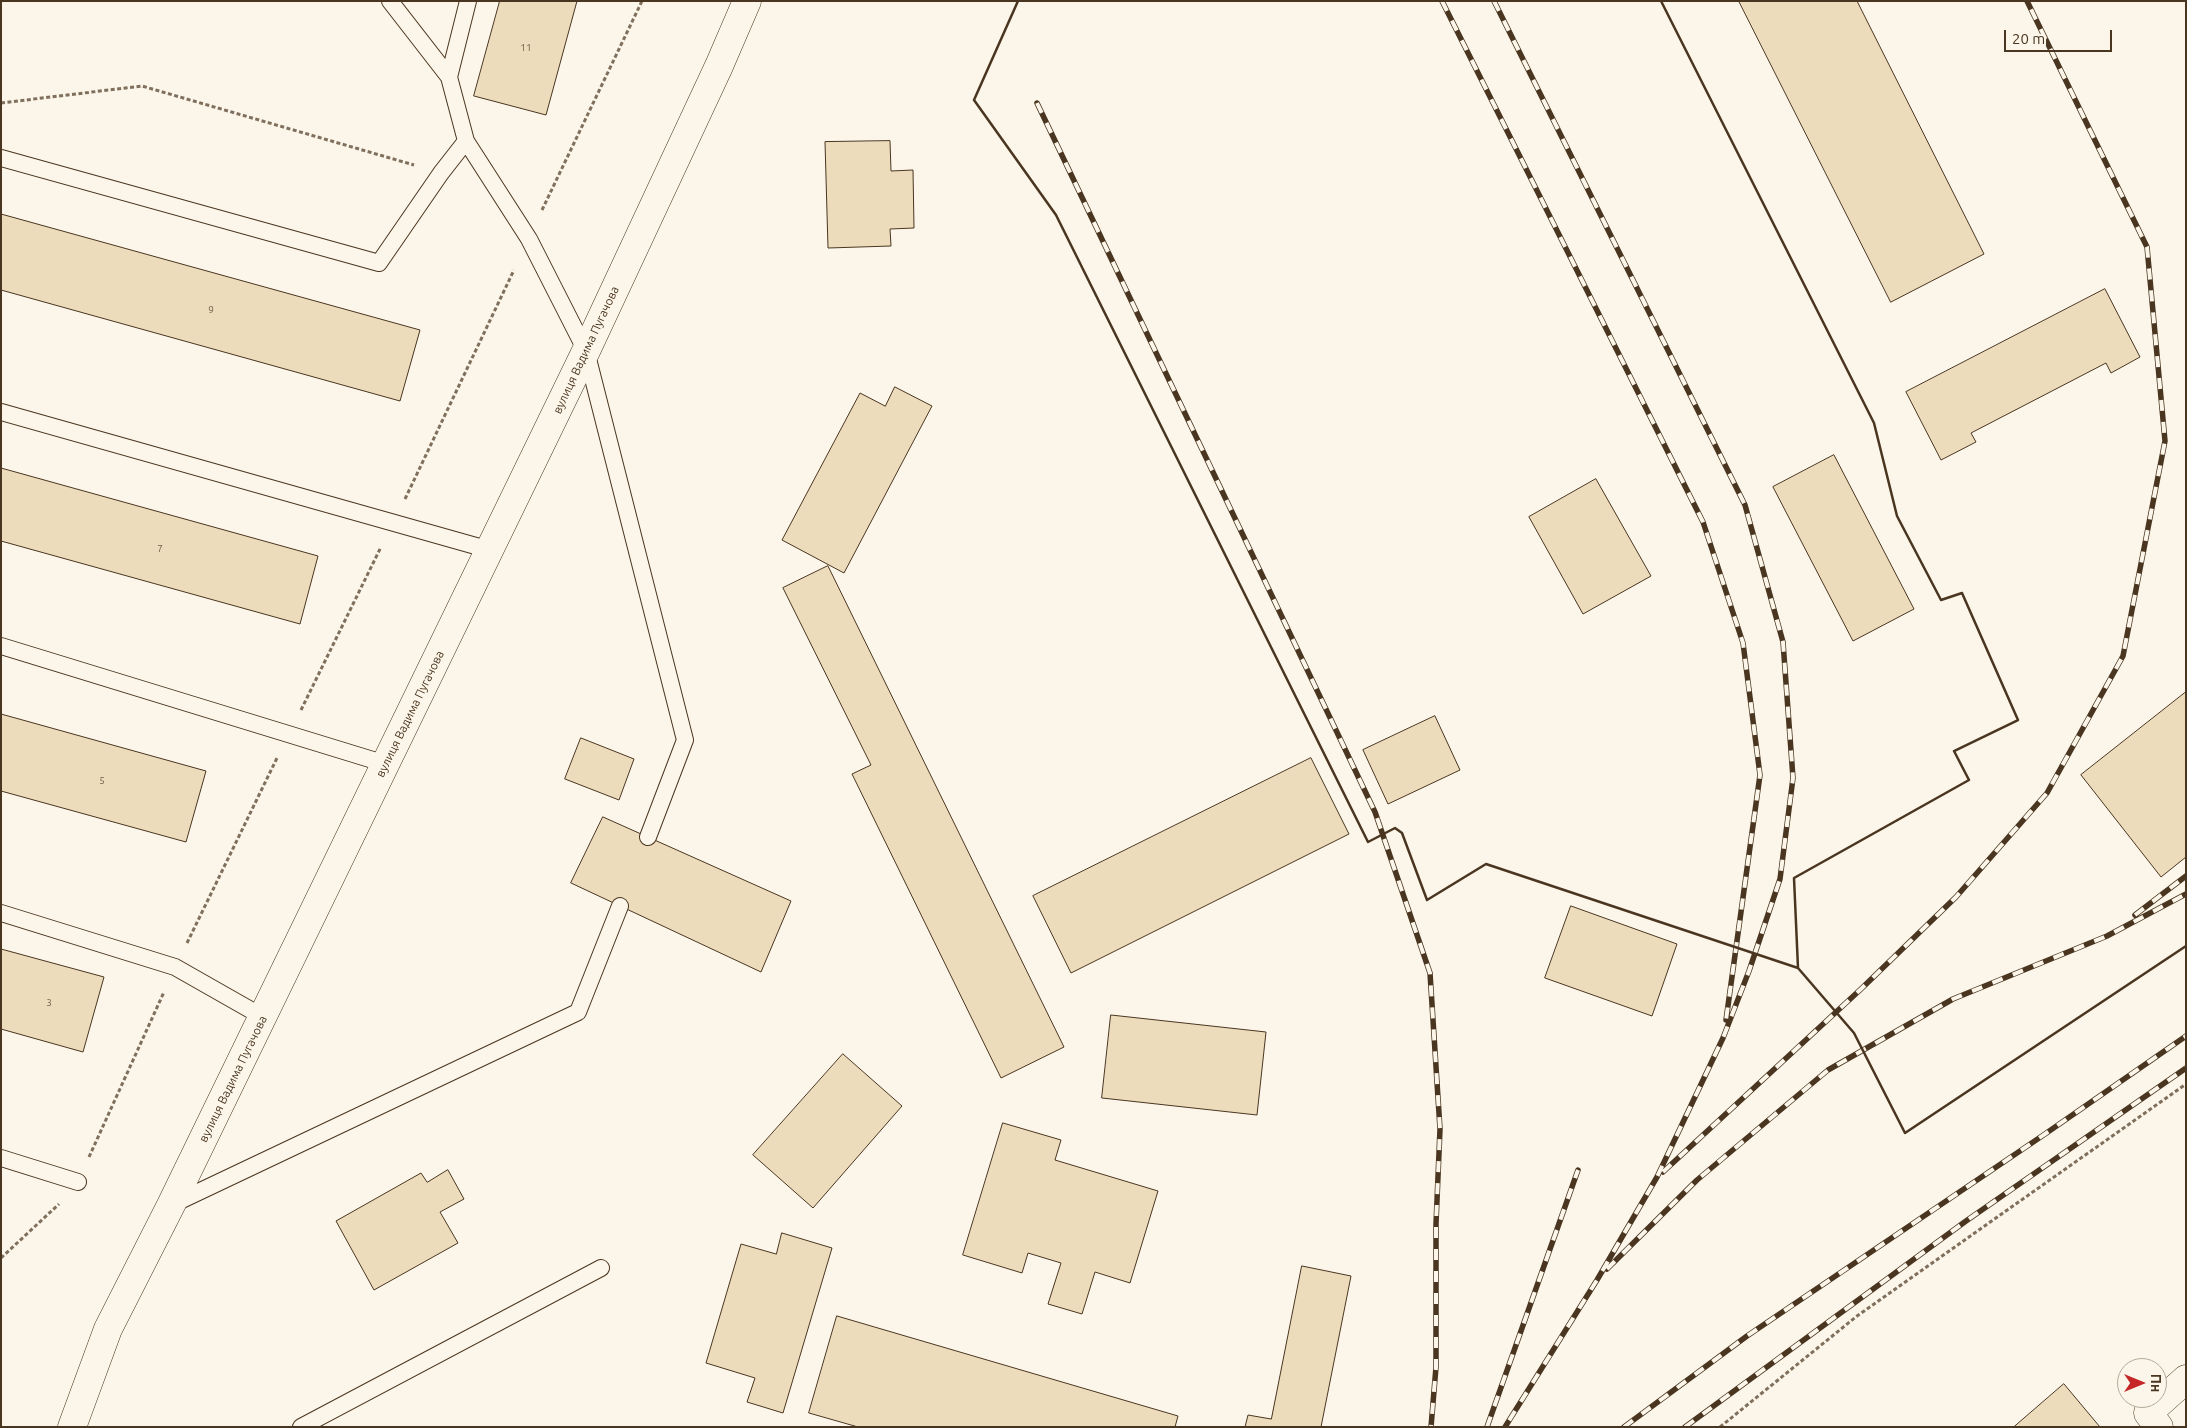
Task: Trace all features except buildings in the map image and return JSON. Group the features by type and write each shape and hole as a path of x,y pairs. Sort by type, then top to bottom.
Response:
{"main road":[{"name":"вулиця Вадима Пугачова","path":"72,1427 108,1329 263,1017 586,351 719,66 746,1"},
{"path":"2159,1427 2148,1413 2186,1379"}],"lane":[{"path":"390,1 449,78 466,141 529,239 586,351 685,740 648,837"},
{"path":"449,78 468,1"},
{"path":"1,158 379,263 441,173 466,141"},
{"path":"1,412 490,550"},
{"path":"1,646 386,764"},
{"path":"171,1205 578,1012 620,906"},
{"path":"1,913 175,968 263,1017"},
{"path":"1,1158 78,1182"},
{"path":"301,1427 601,1268"}],"path":[{"path":"1,1258 58,1206 78,1182 175,968 394,523 642,1"},
{"path":"1,103 142,86 441,173"},
{"path":"1720,1427 1857,1316 2186,1084"}],"railway":[{"path":"1442,1 1703,522 1743,643 1760,775 1726,1020"},
{"path":"1494,1 1745,505 1783,642 1793,778 1780,879 1749,971 1723,1038 1657,1177 1597,1280 1505,1427"},
{"path":"1663,1172 1861,989 1956,897 2047,793 2123,656 2165,441 2147,247 2027,1"},
{"path":"1037,103 1375,812 1430,973 1440,1129 1436,1224 1436,1367 1431,1427"},
{"path":"2135,915 2186,876"},
{"path":"1607,1269 1697,1180 1828,1070 1953,999 2107,936 2186,894"},
{"path":"1624,1427 1747,1336 2186,1036"},
{"path":"1685,1427 1966,1221 2186,1068"},
{"path":"1487,1427 1578,1170"}],"wall":[{"path":"1018,1 974,100 1056,215 1368,842 1395,828 1402,833 1427,900 1486,864 1798,968 1854,1033 1905,1133 2186,946"},
{"path":"1661,1 1874,423 1897,516 1941,600 1962,593 2018,720 1954,751 1969,780 1794,878 1798,968"}]}
